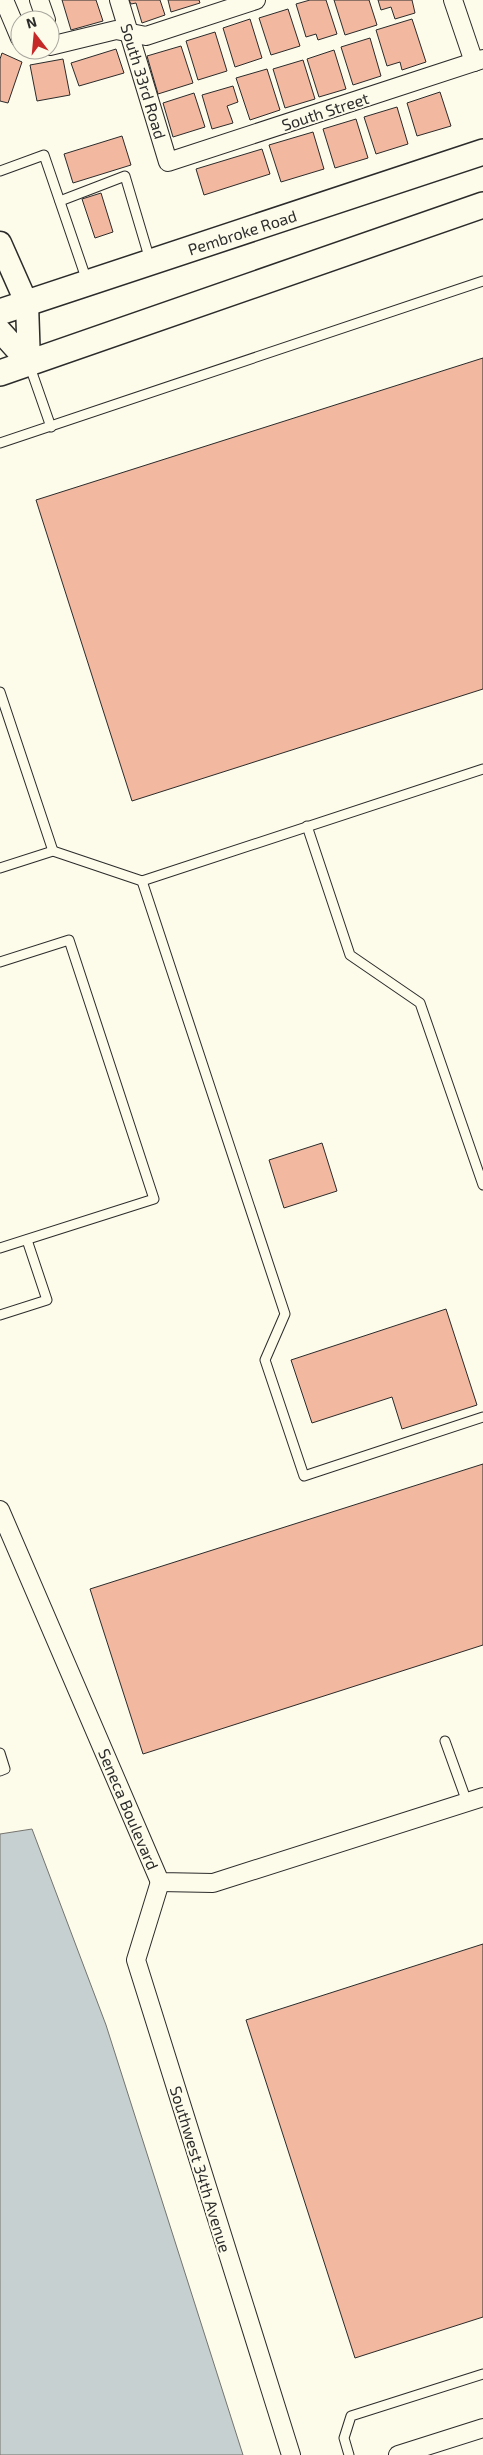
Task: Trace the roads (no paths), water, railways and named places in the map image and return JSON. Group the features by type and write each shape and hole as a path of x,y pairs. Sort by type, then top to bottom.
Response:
{"main road":[{"name":"Pembroke Road","path":"0,312 483,152"},
{"path":"0,373 483,205"}],"street":[{"path":"4,0 10,14"},
{"name":"South 33rd Road","path":"119,0 168,162"},
{"path":"60,39 116,30 146,36 256,0"},
{"path":"453,0 479,60"},
{"name":"South Street","path":"168,162 479,60"},
{"path":"0,242 27,304 29,363"},
{"path":"0,331 29,363"},
{"name":"Seneca Boulevard","path":"0,1510 160,1882 213,1883 475,1800"},
{"name":"Southwest 34th Avenue","path":"160,1882 136,1960 291,2455"},
{"path":"398,2455 483,2428"}],"lane":[{"path":"0,171 44,155 88,283"},
{"path":"60,201 125,176 150,263"},
{"path":"0,443 483,281"},
{"path":"29,363 51,427"},
{"path":"0,692 53,852"},
{"path":"0,868 53,852 142,880 483,769"},
{"path":"307,826 350,956 420,1003 483,1185"},
{"path":"142,880 285,1314 265,1360 304,1476 483,1417"},
{"path":"0,962 69,940 154,1199 0,1248"},
{"path":"0,1315 47,1300 27,1240"},
{"path":"445,1741 475,1800"},
{"path":"0,1753 5,1769 0,1770"},
{"path":"348,2455 344,2438 351,2416 483,2374"}]}
